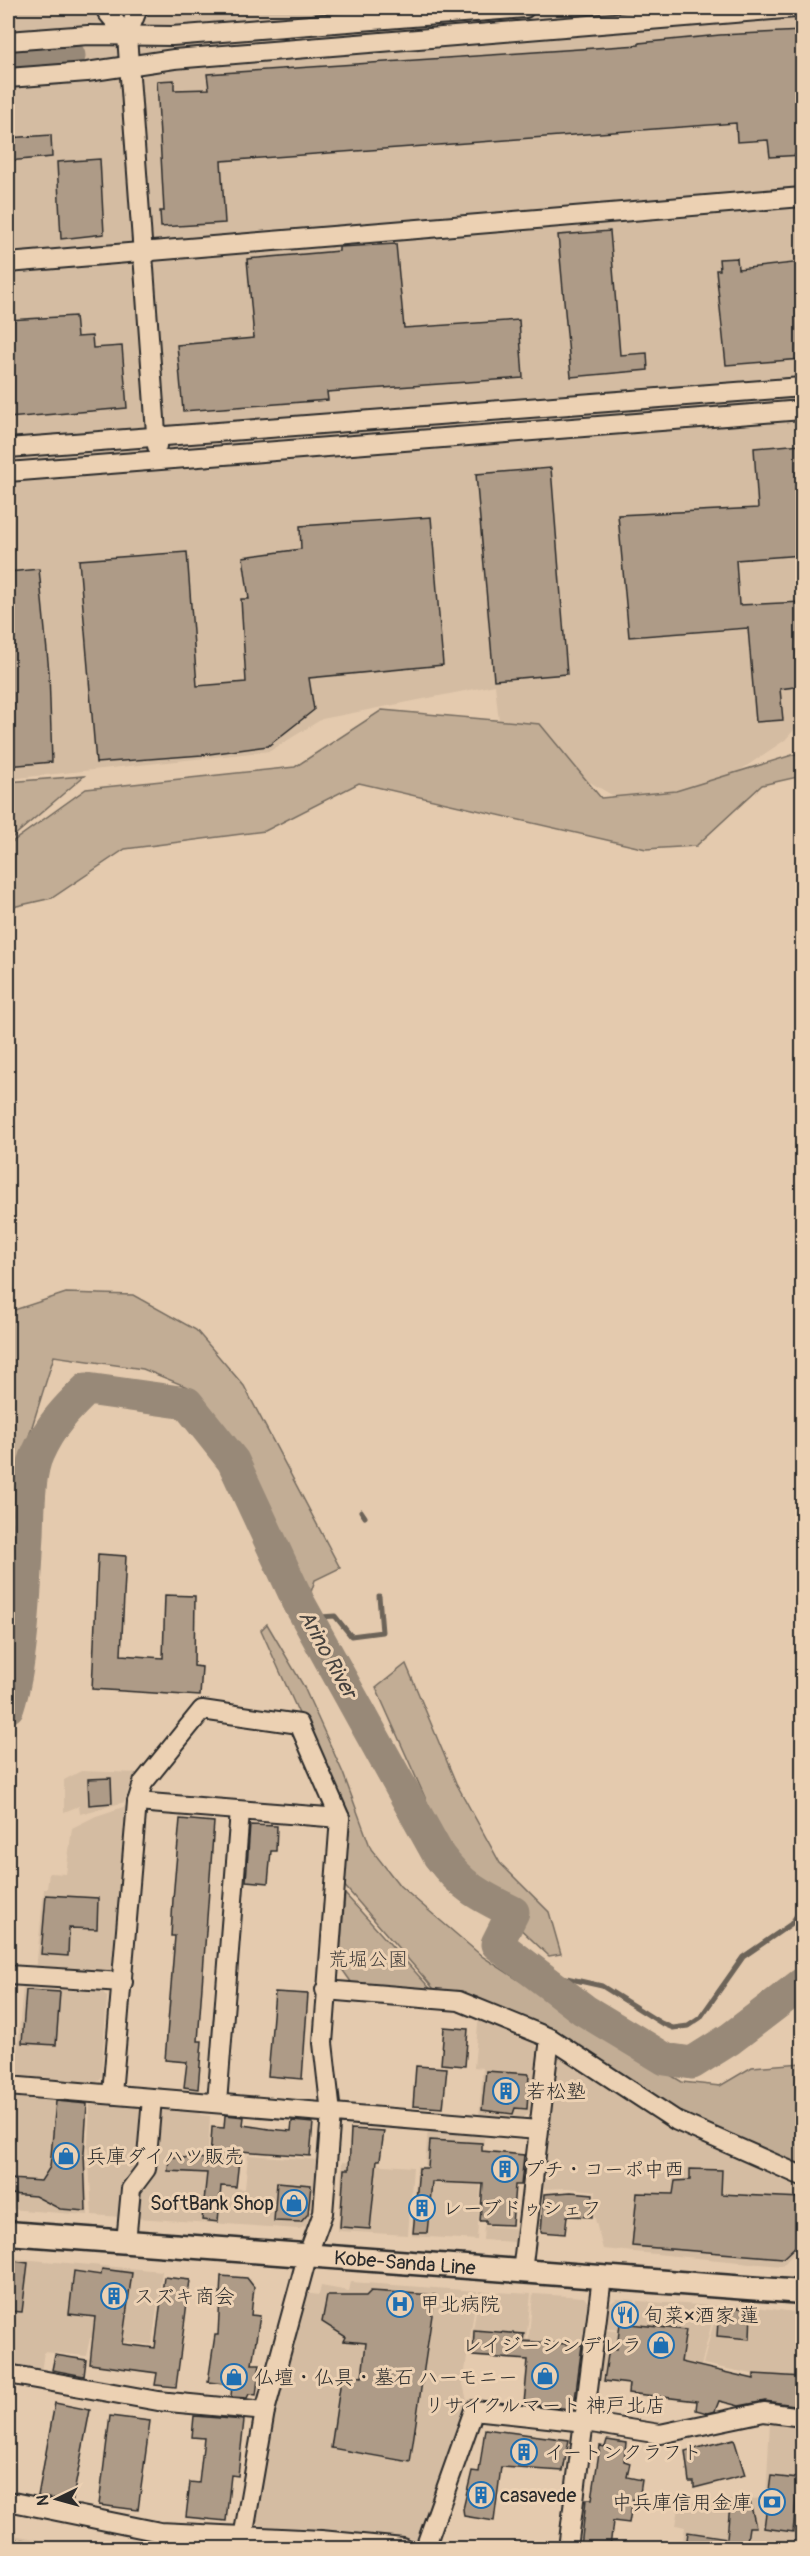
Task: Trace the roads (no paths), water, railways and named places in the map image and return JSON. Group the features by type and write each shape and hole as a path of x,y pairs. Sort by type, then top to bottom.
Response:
{"main road":[{"name":"Kobe-Sanda Line","path":"8,2233 306,2257 802,2292"}],"street":[{"path":"106,8 127,36"},
{"path":"138,8 127,36 128,66 158,460"},
{"path":"8,41 88,35 172,36 525,8"},
{"path":"8,78 174,59 369,42 591,16 796,8"},
{"path":"368,19 369,42"},
{"path":"8,263 166,248 802,197"},
{"path":"8,448 802,387"},
{"path":"8,472 802,410"},
{"path":"112,2094 137,1802 143,1784 202,1710 299,1724 340,1818 325,1990 323,2043 331,2113 322,2213 306,2257 265,2411 243,2538"},
{"path":"137,1802 340,1818"},
{"path":"217,2103 240,1811"},
{"path":"8,1975 123,1982"},
{"path":"325,1990 459,2001 550,2038 677,2121 802,2176"},
{"path":"522,2272 550,2038"},
{"path":"8,2086 538,2130"},
{"path":"126,2242 131,2189 146,2169 152,2097"},
{"path":"568,2548 602,2277"},
{"path":"8,2374 158,2401 265,2411"},
{"path":"425,2548 474,2410 585,2422 660,2434 764,2412 802,2417"},
{"path":"8,2501 160,2532 243,2538 321,2540 403,2548"}],"waterway":[{"path":"8,60 69,56"},
{"name":"Arino River","path":"8,1707 17,1667 23,1622 32,1471 48,1434 65,1411 87,1389 187,1403 233,1461 299,1603 439,1856 447,1867 472,1890 513,1912 497,1944 584,2010 665,2059 692,2063 730,2039 802,1984"},
{"path":"361,1511 365,1517"},
{"path":"311,1622 320,1617 335,1616 351,1636 382,1632 379,1596"},
{"path":"531,1970 602,1986 661,2023 673,2028 688,2026 700,2018 743,1957 791,1924 802,1908"}],"railway":[{"path":"8,2539 55,2548"}],"place":[{"name":"若松塾","path":"506,2091"},
{"name":"兵庫ダイハツ販売","path":"66,2156"},
{"name":"プチ・コーポ中西","path":"505,2169"},
{"name":"SoftBank Shop","path":"294,2203"},
{"name":"レーブドゥシェフ","path":"422,2208"},
{"name":"スズキ商会","path":"114,2296"},
{"name":"甲北病院","path":"400,2304"},
{"name":"旬菜×酒家 蓮","path":"625,2315"},
{"name":"レイジーシンデレラ","path":"661,2345"},
{"name":"リサイクルマート 神戸北店","path":"545,2376"},
{"name":"仏壇・仏具・墓石 ハーモニー","path":"234,2377"},
{"name":"イートンクラフト","path":"524,2452"},
{"name":"casavede","path":"481,2495"},
{"name":"中兵庫信用金庫","path":"772,2502"}],"park label":[{"name":"荒堀公園","path":"368,1959"}]}
